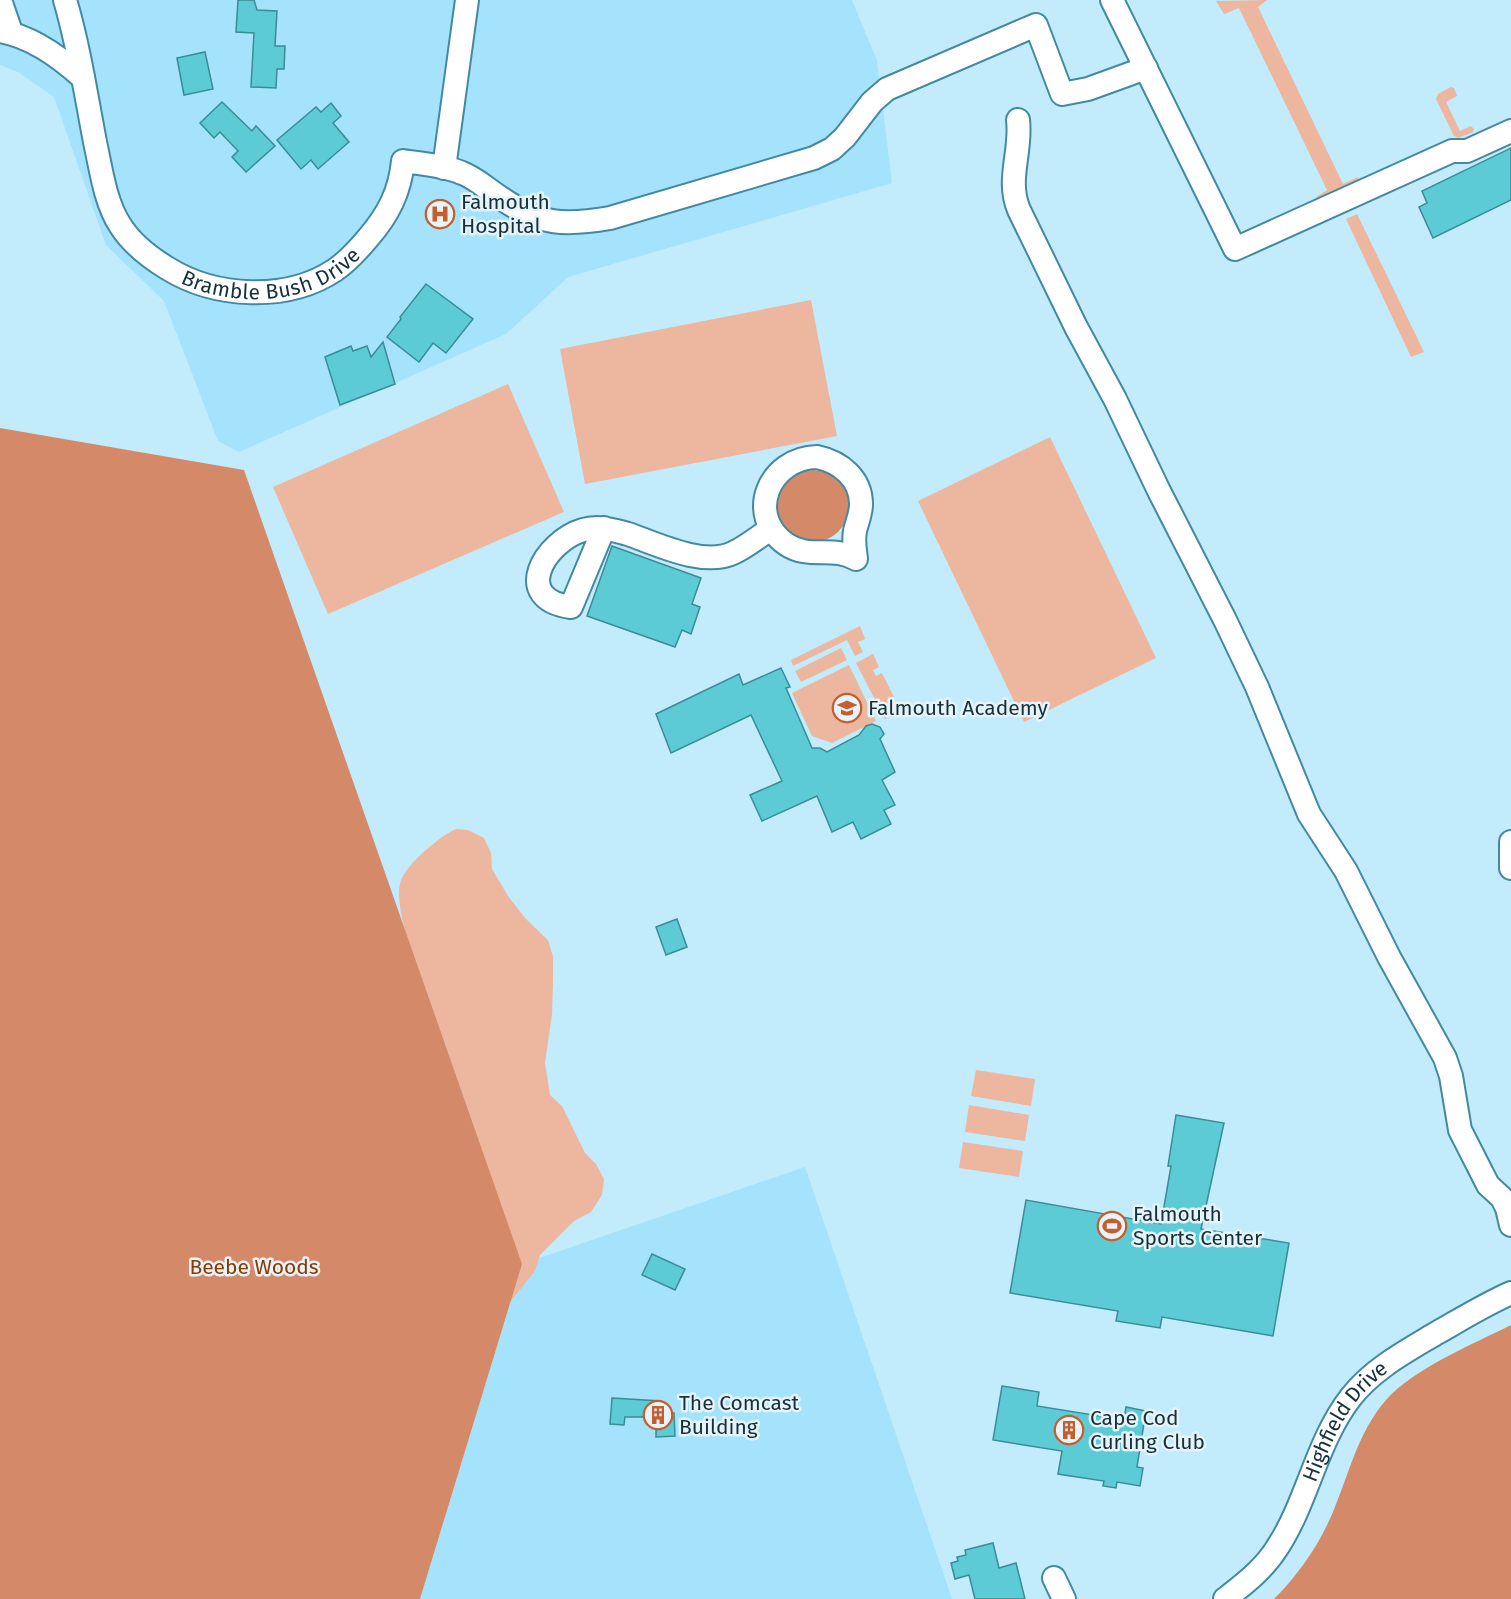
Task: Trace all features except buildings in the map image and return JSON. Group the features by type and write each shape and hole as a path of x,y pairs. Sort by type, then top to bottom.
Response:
{"street":[{"path":"0,0 5,32 29,40 67,64 82,78"},
{"name":"Bramble Bush Drive","path":"65,0 78,45 82,78 103,178 119,225 135,244 153,259 182,277 229,290 265,292 293,288 323,277 336,270 378,227 395,197 403,161 444,168"},
{"path":"467,0 444,168 467,175 526,214 545,220 584,222 610,218 814,158 832,149 845,137 872,102 887,89 1036,25 1062,94 1088,88 1146,68"},
{"path":"1113,0 1235,249 1452,151 1461,141 1511,120"},
{"path":"1018,120 1020,140 1012,182 1015,202 1225,620 1257,687 1309,814 1349,877 1389,957 1445,1058 1451,1076 1460,1130 1488,1185 1502,1198 1508,1208 1511,1225"},
{"path":"1452,151 1467,151 1511,131"},
{"path":"808,458 827,459 843,467 852,477 861,503 860,517 855,531 856,559 846,553 806,553 778,538 771,528 766,510 767,492 776,475 790,463 808,458"},
{"path":"604,528 700,558 718,558 733,553 771,528"},
{"path":"1511,842 1511,868"},
{"name":"Highfield Drive","path":"1226,1599 1264,1566 1276,1550 1287,1532 1329,1433 1352,1396 1362,1385 1388,1362 1486,1304 1511,1293"},
{"path":"1054,1578 1064,1599"}],"shaded area":[{"name":"Falmouth Hospital","path":"0,0 852,0 877,61 892,183 568,277 506,334 239,452 218,441 164,301 106,245 54,97 18,72 0,65"},
{"path":"1267,0 1258,7 1343,184 1358,177 1361,184 1319,205 1316,197 1327,190 1239,8 1224,14 1216,1"},
{"path":"1451,87 1454,88 1457,96 1446,102 1460,131 1471,126 1474,129 1473,132 1458,138 1454,136 1436,99 1438,94"},
{"path":"1357,214 1424,352 1411,357 1346,219"},
{"path":"811,300 837,436 585,484 560,349"},
{"path":"508,384 564,512 328,614 273,487"},
{"path":"1050,437 1156,658 1024,722 918,501"},
{"path":"860,626 865,639 858,642 863,652 855,656 847,640 793,666 791,660"},
{"path":"841,648 847,660 801,682 795,671"},
{"path":"873,654 879,667 873,670 876,676 882,673 894,697 887,700 889,706 896,703 901,711 885,719 856,663"},
{"path":"849,665 876,721 832,743 812,736 792,693"},
{"path":"456,829 468,830 484,838 491,853 492,869 508,896 526,919 548,940 553,957 552,1014 545,1063 550,1095 562,1106 585,1153 596,1164 604,1179 602,1195 591,1212 574,1221 540,1255 535,1271 506,1307 405,932 400,906 401,880 410,866 425,851"},
{"path":"976,1070 1035,1079 1031,1106 971,1096"},
{"path":"969,1105 1029,1115 1025,1141 965,1132"},
{"path":"963,1142 1023,1151 1019,1177 959,1168"},
{"path":"805,1167 952,1599 420,1599 522,1264"}],"green space":[{"name":"Beebe Woods","path":"0,428 244,470 522,1264 420,1599 0,1599"},
{"path":"820,470 839,480 847,492 849,506 847,520 839,532 827,540 806,542 787,532 779,520 777,499 787,480 799,472"},
{"path":"1511,1325 1511,1599 1274,1599 1292,1580 1315,1547 1333,1512 1361,1439 1376,1412 1386,1400 1427,1368"}],"place":[{"name":"Falmouth Hospital","path":"440,214"},
{"name":"Falmouth Academy","path":"847,708"},
{"name":"Falmouth Sports Center","path":"1112,1226"},
{"name":"The Comcast Building","path":"658,1415"},
{"name":"Cape Cod Curling Club","path":"1069,1430"}]}
